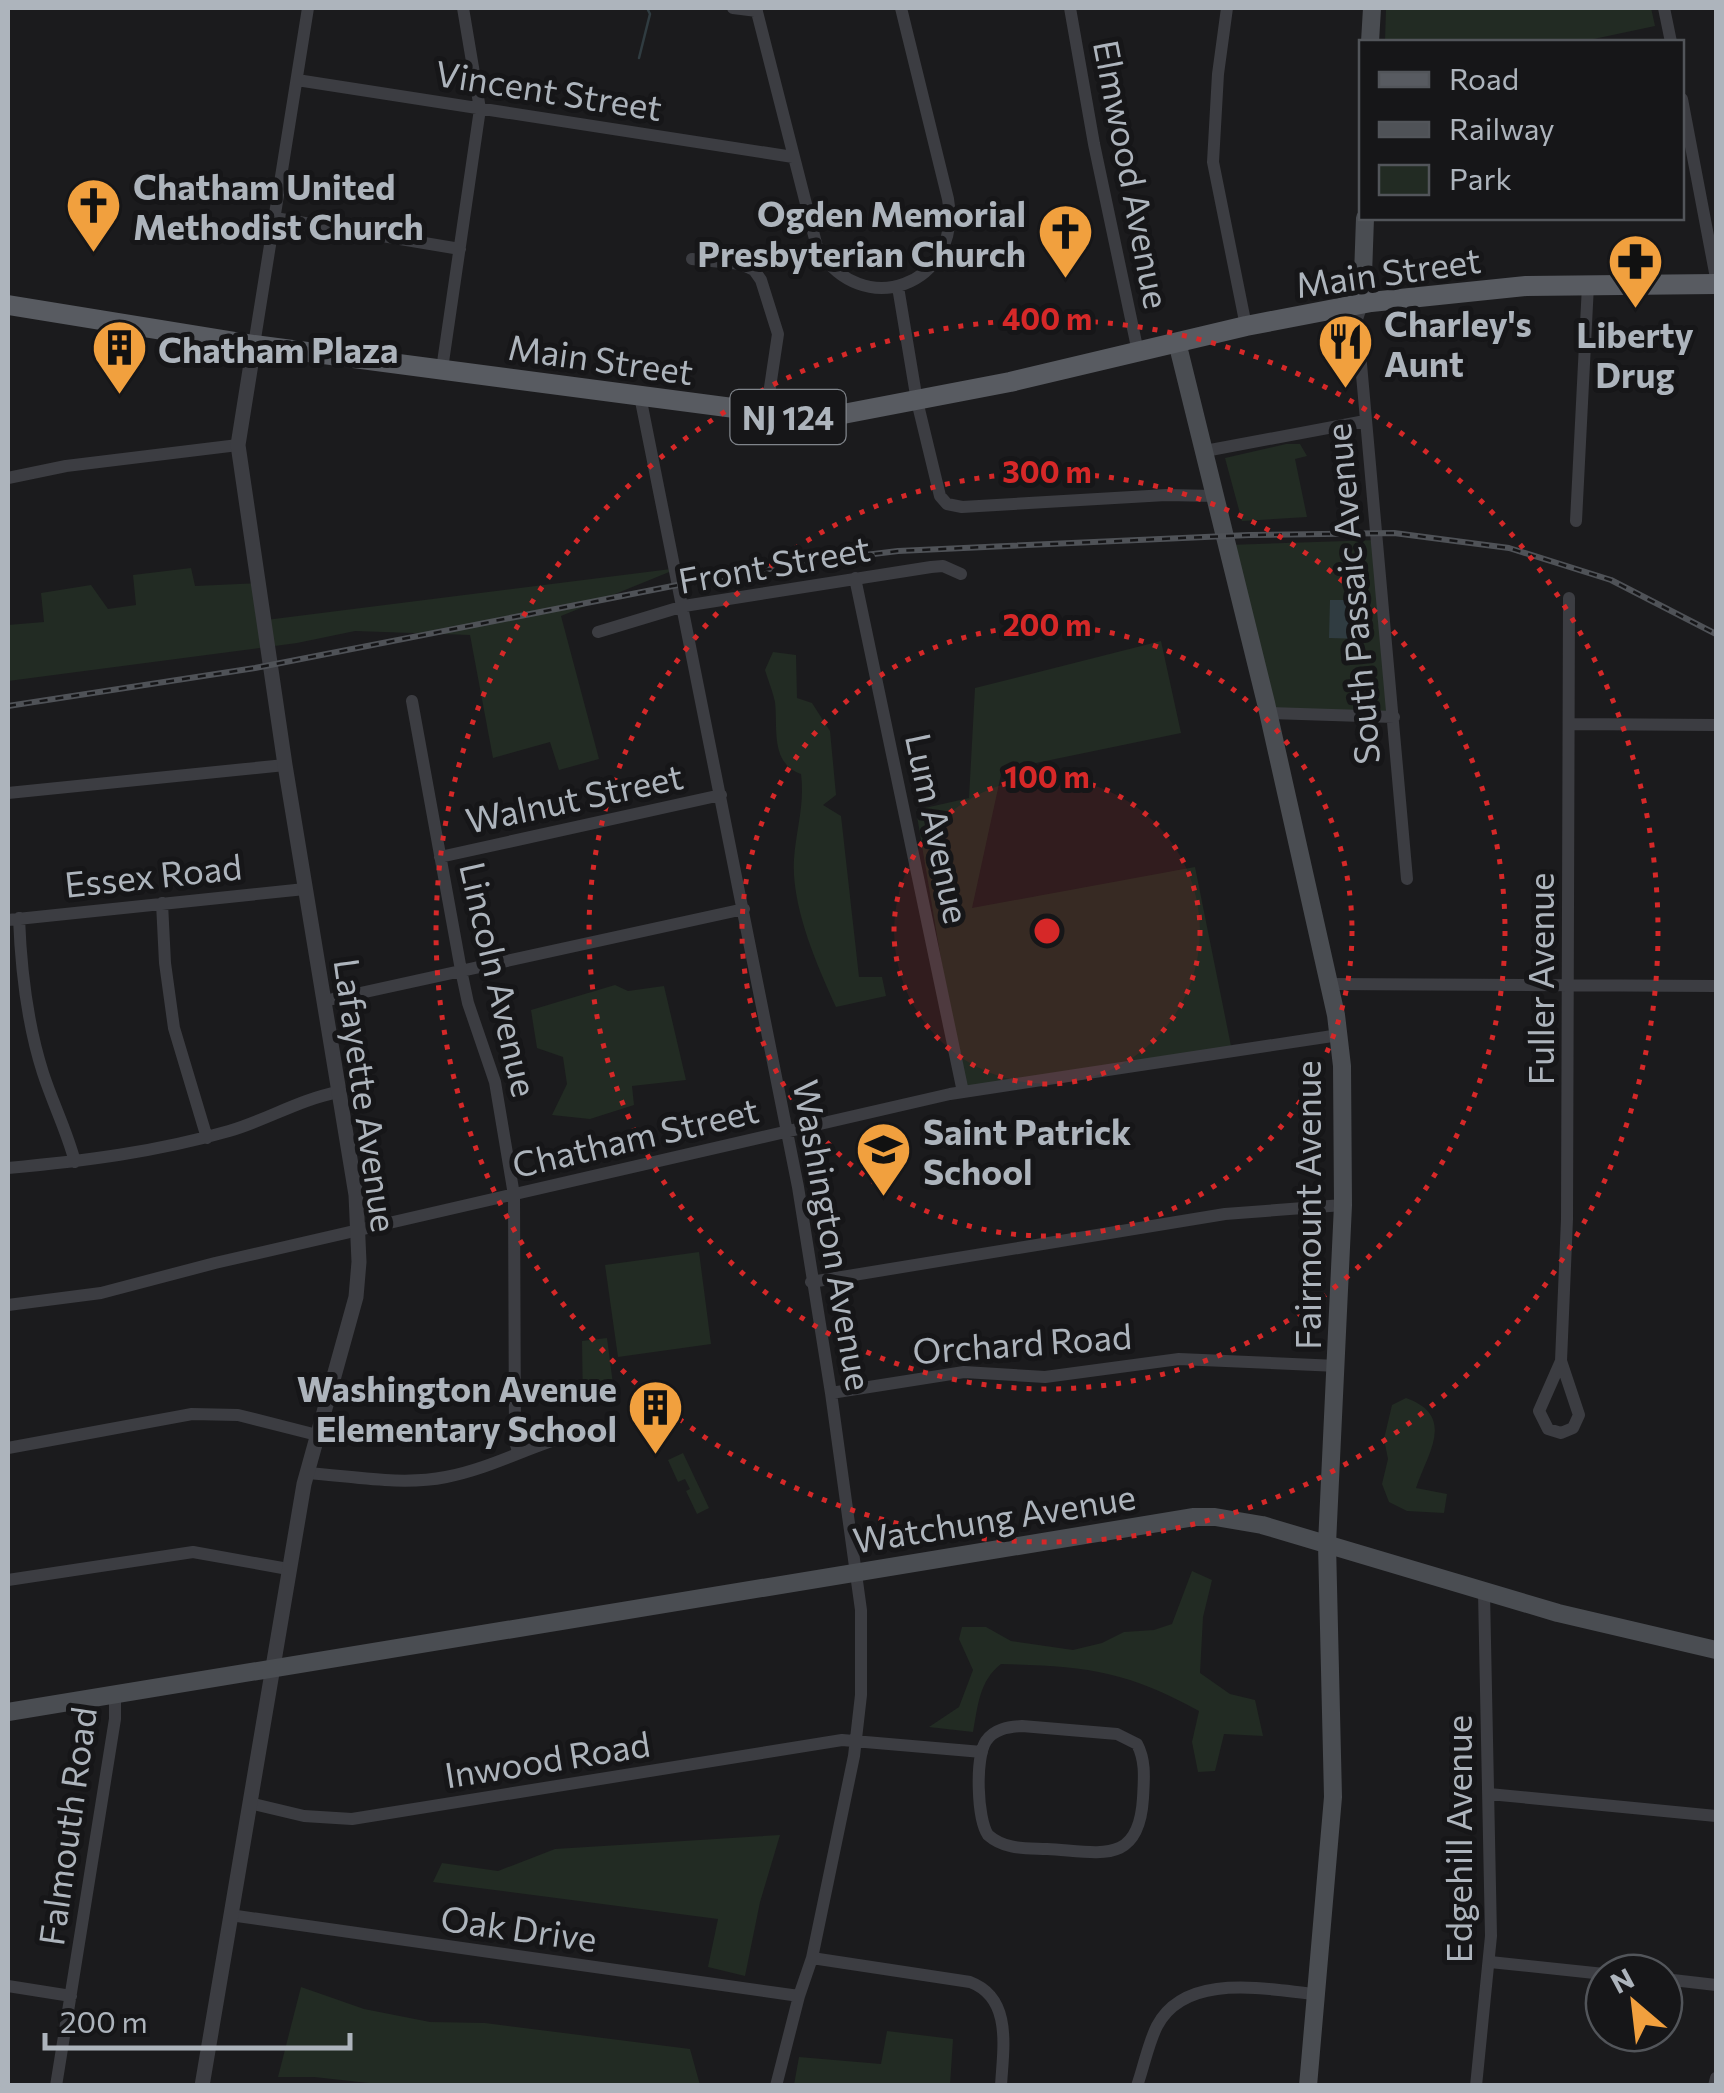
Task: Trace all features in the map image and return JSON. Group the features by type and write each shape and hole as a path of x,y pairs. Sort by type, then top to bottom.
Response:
{"main road":[{"path":"1370,40 1372,8"},
{"path":"1362,304 1364,220"},
{"name":"Main Street","path":"8,306 254,345 817,419 917,401 1246,326 1362,304 1477,290 1716,281"},
{"name":"Fairmount Avenue","path":"1177,342 1268,713 1339,1035 1344,1204 1328,1544 1333,1796 1308,2086"},
{"name":"Watchung Avenue","path":"8,1712 1194,1517 1231,1518 1484,1592 1716,1650"}],"street":[{"path":"254,345 308,8"},
{"path":"442,369 480,108 463,8"},
{"path":"733,8 756,9 814,241 828,265 863,286 898,287 923,274 937,259 947,240 950,213 901,8"},
{"name":"Elmwood Avenue","path":"1070,8 1096,156 1138,352"},
{"path":"1228,8 1218,74 1213,162 1246,326"},
{"path":"1664,8 1670,40"},
{"name":"Vincent Street","path":"297,80 793,157"},
{"path":"1684,109 1716,281"},
{"path":"275,218 460,249"},
{"path":"692,259 742,264 754,270 761,280 778,334 766,414"},
{"path":"1576,521 1588,285"},
{"path":"898,287 917,401 940,496 947,504 962,507 1166,495 1216,496"},
{"name":"South Passaic Avenue","path":"1362,304 1357,319 1407,879"},
{"name":"Lafayette Avenue","path":"202,2086 288,1568 307,1473 356,1297 359,1230 238,445 254,345"},
{"name":"Washington Avenue","path":"640,396 787,1132 831,1393 856,1572 862,1647 856,1740 812,1958 776,2086"},
{"path":"1205,451 1365,421"},
{"path":"8,478 66,466 238,445"},
{"name":"Front Street","path":"598,632 684,606 855,578 943,566 961,574"},
{"name":"Lum Avenue","path":"855,578 964,1092"},
{"name":"Fuller Avenue","path":"1561,1361 1538,1411 1548,1430 1561,1434 1574,1428 1579,1416 1561,1361 1568,1163 1569,598"},
{"name":"Lincoln Avenue","path":"412,701 461,970 495,1082 514,1195 518,1452"},
{"path":"1268,713 1394,717"},
{"path":"1569,724 1716,725"},
{"path":"8,792 285,764"},
{"name":"Walnut Street","path":"440,857 722,796"},
{"name":"Essex Road","path":"13,919 306,889"},
{"path":"162,903 174,1028 206,1138"},
{"path":"324,1001 744,909"},
{"path":"13,919 29,1020 74,1162"},
{"path":"1329,984 1716,986"},
{"name":"Chatham Street","path":"8,1304 101,1293 964,1092 1339,1035"},
{"path":"8,1168 147,1152 238,1128 318,1096 339,1092"},
{"path":"811,1282 1225,1214 1344,1204"},
{"name":"Orchard Road","path":"831,1393 964,1372 1045,1377 1179,1360 1338,1366"},
{"path":"8,1448 192,1414 238,1415 317,1435"},
{"path":"307,1473 405,1480 441,1478 482,1468 585,1431"},
{"path":"8,1580 193,1552 288,1568"},
{"name":"Edgehill Avenue","path":"1476,2086 1490,1962 1484,1592"},
{"name":"Falmouth Road","path":"56,2086 115,1720 115,1694"},
{"path":"1022,1726 1117,1734 1133,1740 1142,1752 1144,1776 1138,1834 1126,1845 1108,1852 1013,1847 995,1841 983,1827 980,1813 982,1752 986,1741 999,1730 1022,1726"},
{"name":"Inwood Road","path":"249,1803 304,1816 352,1819 856,1740 982,1752"},
{"path":"1489,1794 1716,1816"},
{"name":"Oak Drive","path":"230,1915 799,1996"},
{"path":"812,1958 970,1982 987,1991 998,2006 1002,2024 1002,2086"},
{"path":"1490,1962 1584,1972"},
{"path":"1684,1982 1716,1985"},
{"path":"8,1986 71,1996"},
{"path":"1138,2086 1157,2027 1173,2007 1189,1998 1229,1988 1316,1994"},
{"path":"1714,2086 1716,2078"}],"green space":[{"path":"1386,8 1651,8 1655,26 1589,40 1385,40"},
{"path":"1300,444 1307,456 1295,459 1307,517 1242,521 1225,458"},
{"path":"1377,540 1394,717 1268,712 1228,545"},
{"path":"191,568 195,586 259,583 266,620 679,568 561,616 599,759 559,770 550,742 493,758 470,635 355,631 297,643 8,681 8,625 44,622 41,593 91,585 108,609 136,605 133,575"},
{"path":"1161,641 1181,733 1002,770 972,908 1195,867 1232,1051 963,1090 916,810 969,798 975,688"},
{"path":"773,652 796,655 797,698 812,703 830,731 836,795 823,805 841,816 859,977 882,977 886,996 836,1007 807,935 794,877 801,774 791,769 780,754 775,702 765,670"},
{"path":"615,985 628,991 664,986 686,1080 632,1086 634,1105 590,1119 552,1115 567,1084 563,1057 537,1048 531,1010"},
{"path":"699,1252 711,1344 618,1357 605,1265"},
{"path":"607,1338 614,1392 583,1407 582,1341"},
{"path":"1406,1398 1422,1406 1434,1425 1431,1449 1416,1488 1447,1494 1444,1513 1407,1511 1389,1502 1382,1484 1388,1459 1384,1439 1392,1405"},
{"path":"683,1453 709,1508 697,1514 685,1479 678,1482 668,1460"},
{"path":"1192,1571 1212,1580 1203,1617 1200,1673 1230,1694 1255,1700 1263,1736 1224,1734 1215,1771 1198,1772 1192,1742 1199,1711 1149,1687 1080,1669 1001,1664 984,1686 973,1732 929,1727 959,1707 973,1670 959,1639 962,1627 986,1627 1011,1641 1073,1650 1102,1643 1124,1632 1172,1624"},
{"path":"780,1835 760,1902 745,1976 708,1967 718,1919 433,1882 442,1863 498,1871 555,1849"},
{"path":"301,1987 364,2009 430,2022 485,2023 690,2049 700,2085 396,2086 278,2077"},
{"path":"887,2031 953,2039 950,2085 794,2085 799,2057 881,2064"}],"shaded area":[{"path":"1330,600 1346,600 1346,618 1364,620 1365,639 1329,638"}],"waterway":[{"path":"639,58 650,14 647,8"}],"railway":[{"path":"8,706 255,668 816,561 898,551 1249,535 1394,533 1509,548 1611,580 1716,634"}],"place":[{"name":"Chatham United Methodist Church","path":"94,254"},
{"name":"Ogden Memorial Presbyterian Church","path":"1065,281"},
{"name":"Liberty Drug","path":"1635,311"},
{"name":"Charley's Aunt","path":"1345,391"},
{"name":"Chatham Plaza","path":"119,397"},
{"name":"Saint Patrick School","path":"884,1199"},
{"name":"Washington Avenue Elementary School","path":"656,1456"}]}
